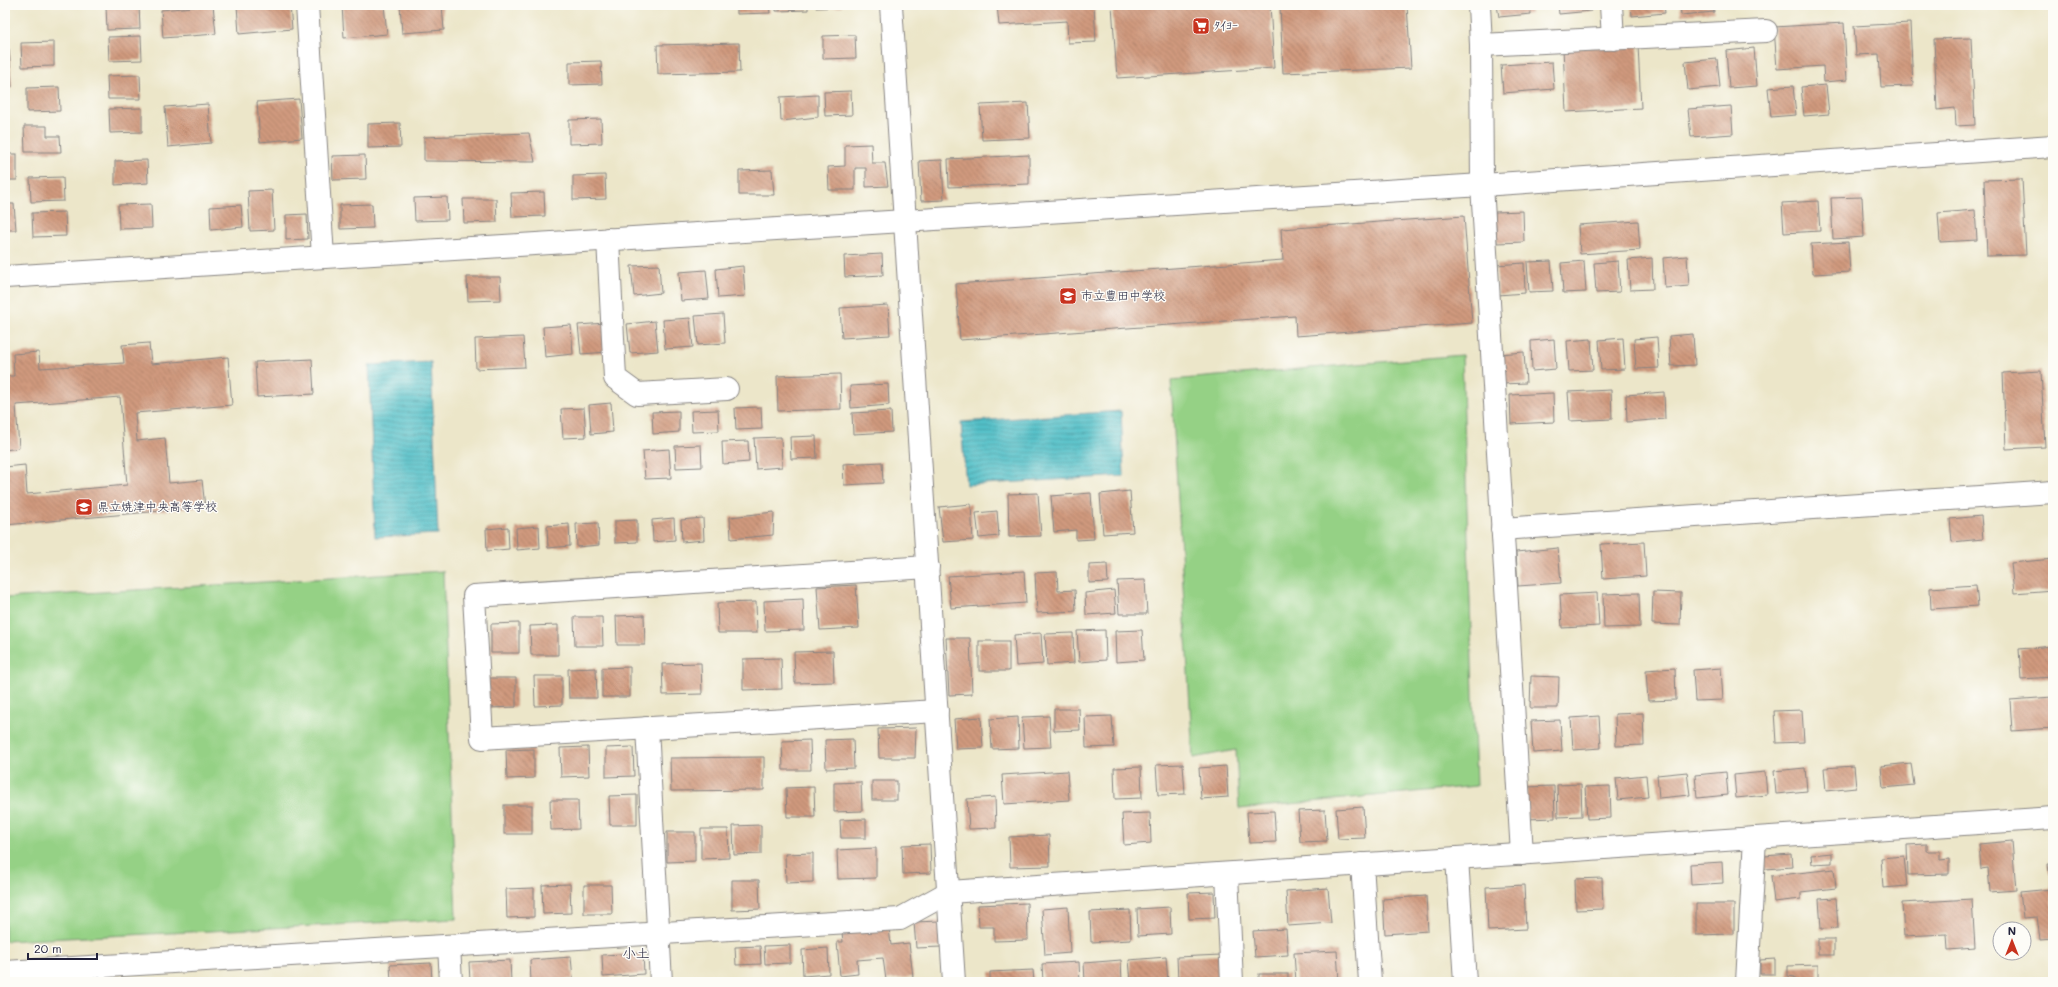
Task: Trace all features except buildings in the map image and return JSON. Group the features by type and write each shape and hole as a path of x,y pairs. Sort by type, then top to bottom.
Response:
{"street":[{"path":"307,5 322,257"},
{"path":"891,5 954,982"},
{"path":"1479,5 1481,45 1482,185 1522,854"},
{"path":"1611,5 1613,39"},
{"path":"1481,45 1766,31"},
{"path":"5,277 1482,185 2053,146"},
{"path":"608,239 616,378 636,394 727,389"},
{"path":"1502,529 2053,492"},
{"path":"928,567 474,596 482,738 937,711"},
{"path":"647,728 661,982"},
{"path":"5,972 37,976 449,946 900,919 949,892 2053,818"},
{"path":"1747,982 1754,838"},
{"path":"1457,858 1465,982"},
{"path":"1362,864 1370,982"},
{"path":"1227,874 1232,982"},
{"path":"449,946 451,982"}],"green space":[{"path":"1462,355 1476,786 1239,809 1236,750 1193,758 1171,380"},
{"path":"443,571 456,919 5,941 5,598"}],"water":[{"path":"431,362 438,534 375,537 369,365"},
{"path":"1121,411 1124,476 966,485 961,422"}],"place":[{"name":"ﾀｲﾖｰ","path":"1201,26"},
{"name":"市立豊田中学校","path":"1068,296"},
{"name":"県立焼津中央高等学校","path":"84,507"}],"district":[{"name":"小土","path":"636,953"}]}
